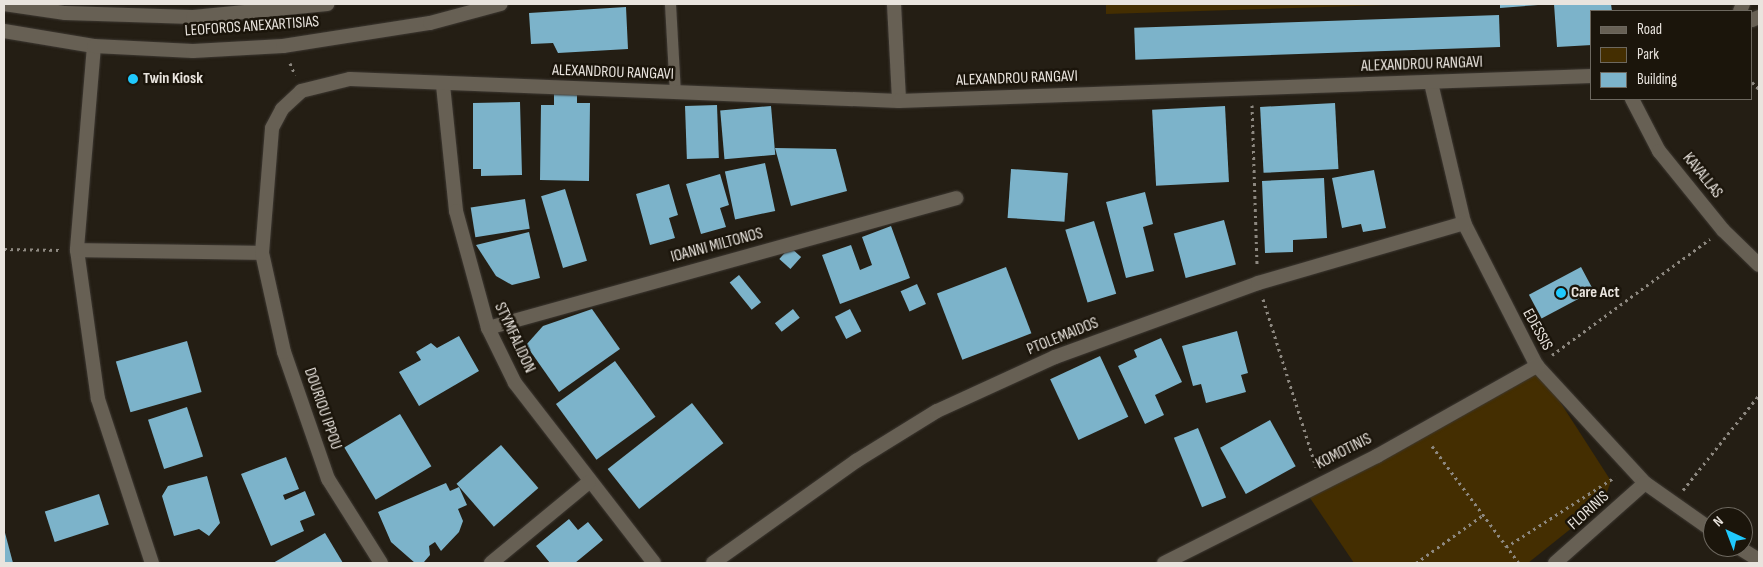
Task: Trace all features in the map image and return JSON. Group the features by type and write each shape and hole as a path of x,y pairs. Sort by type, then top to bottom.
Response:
{"street":[{"name":"LEOFOROS ANEXARTISIAS","path":"4,4 65,13 193,17 326,4"},
{"name":"LEOFOROS ANEXARTISIAS","path":"4,32 94,46 193,51 283,46 430,23 501,4"},
{"path":"894,4 899,101"},
{"path":"94,46 76,250 98,399 152,563"},
{"name":"ALEXANDROU RANGAVI","path":"443,84 899,101 1590,76"},
{"name":"DOURIOU IPPOU","path":"380,563 328,479 284,352 262,253 272,128 282,109 301,91 350,79 443,84"},
{"name":"EDESSIS","path":"1431,83 1464,223 1537,366 1645,483 1671,504 1703,525"},
{"name":"STYMFALIDON","path":"443,84 456,211 488,328 514,383 589,482 654,563"},
{"name":"KAVALLAS","path":"1633,100 1659,151 1722,230 1759,265"},
{"name":"IOANNI MILTONOS","path":"488,328 956,198"},
{"name":"PTOLEMAIDOS","path":"713,563 856,461 937,412 1055,357 1258,283 1464,223"},
{"path":"76,250 262,253"},
{"name":"KOMOTINIS","path":"1164,563 1321,484 1537,366"},
{"path":"491,563 589,482"},
{"name":"FLORINIS","path":"1555,563 1645,483"}],"lane":[{"path":"670,4 675,93"}],"path":[{"path":"283,46 301,91"},
{"path":"1252,89 1258,283 1321,484"},
{"path":"1537,366 1722,230"},
{"path":"4,250 76,250"},
{"path":"1671,504 1759,396"},
{"path":"1421,431 1519,563"},
{"path":"1506,547 1630,467"},
{"path":"1416,563 1483,515"}],"green space":[{"path":"1106,4 1418,4 1106,14"},
{"path":"1537,366 1611,481 1603,503 1528,563 1354,563 1306,492"}],"building":[{"path":"1500,4 1538,4 1538,5 1500,8"},
{"path":"1554,4 1611,4 1612,10 1590,10 1590,45 1557,47"},
{"path":"626,7 628,49 558,53 553,43 531,44 529,13"},
{"path":"1499,15 1500,47 1135,60 1134,28"},
{"path":"554,94 577,94 577,103 590,103 589,181 540,180 541,105 554,105"},
{"path":"520,102 522,175 481,176 481,169 473,169 473,103"},
{"path":"1335,103 1338,169 1264,173 1260,107"},
{"path":"717,105 719,158 687,159 685,106"},
{"path":"771,106 775,155 724,159 720,110"},
{"path":"1225,106 1229,182 1156,186 1152,110"},
{"path":"775,148 836,149 847,191 791,206"},
{"path":"765,163 775,211 735,219 725,172"},
{"path":"1011,169 1068,173 1064,222 1008,218"},
{"path":"1374,170 1386,228 1363,232 1361,224 1342,228 1332,178"},
{"path":"720,174 729,205 720,208 726,227 701,234 686,184"},
{"path":"1324,178 1327,238 1293,240 1293,252 1265,253 1262,181"},
{"path":"669,184 678,215 669,218 675,238 650,245 636,194"},
{"path":"565,189 587,261 563,268 541,196"},
{"path":"1145,192 1153,224 1143,227 1154,271 1126,278 1106,202"},
{"path":"525,199 530,229 475,237 471,208"},
{"path":"1224,220 1236,264 1186,278 1174,233"},
{"path":"1094,221 1116,294 1088,302 1065,230"},
{"path":"891,226 910,278 840,304 822,255 851,245 860,270 872,265 862,237"},
{"path":"529,232 540,278 512,285 496,276 476,245"},
{"path":"790,247 801,257 790,269 779,259"},
{"path":"1006,267 1031,333 962,360 937,294"},
{"name":"Care Act","path":"1581,267 1594,291 1542,319 1529,295"},
{"path":"739,275 761,302 752,310 730,283"},
{"path":"917,284 926,304 910,311 901,291"},
{"path":"592,309 620,349 559,392 526,345 543,326"},
{"path":"793,309 800,318 782,332 775,323"},
{"path":"850,309 861,331 846,339 835,317"},
{"path":"1237,331 1248,373 1241,375 1246,392 1206,403 1201,384 1193,386 1182,346"},
{"path":"459,336 479,371 419,406 399,372 421,360 416,352 431,343 437,348"},
{"path":"1161,338 1182,382 1155,395 1164,415 1145,424 1118,366 1137,357 1134,350"},
{"path":"187,341 202,392 130,412 116,361"},
{"path":"1100,356 1128,417 1078,440 1050,379"},
{"path":"615,361 656,417 596,460 556,404"},
{"path":"692,403 723,443 639,509 608,469"},
{"path":"187,407 203,456 164,469 148,420"},
{"path":"400,414 431,466 376,500 344,447"},
{"path":"1270,420 1296,466 1246,494 1220,448"},
{"path":"1198,428 1226,498 1202,507 1174,438"},
{"path":"501,445 538,488 494,527 456,484"},
{"path":"286,457 299,489 283,495 285,500 305,491 315,515 300,521 304,531 271,546 241,474"},
{"path":"207,476 220,523 209,536 199,529 174,536 162,496 168,486"},
{"path":"446,483 450,491 459,487 467,505 458,509 463,521 459,532 441,551 435,542 429,546 430,555 424,562 415,563 391,542 378,512"},
{"path":"99,494 109,524 55,542 45,512"},
{"path":"569,519 578,530 588,522 603,540 575,563 550,563 536,546"},
{"path":"4,529 13,563 4,563"},
{"path":"325,533 343,563 273,563"}],"place":[{"name":"Twin Kiosk","path":"133,79"},
{"name":"Care Act","path":"1561,293"}]}
